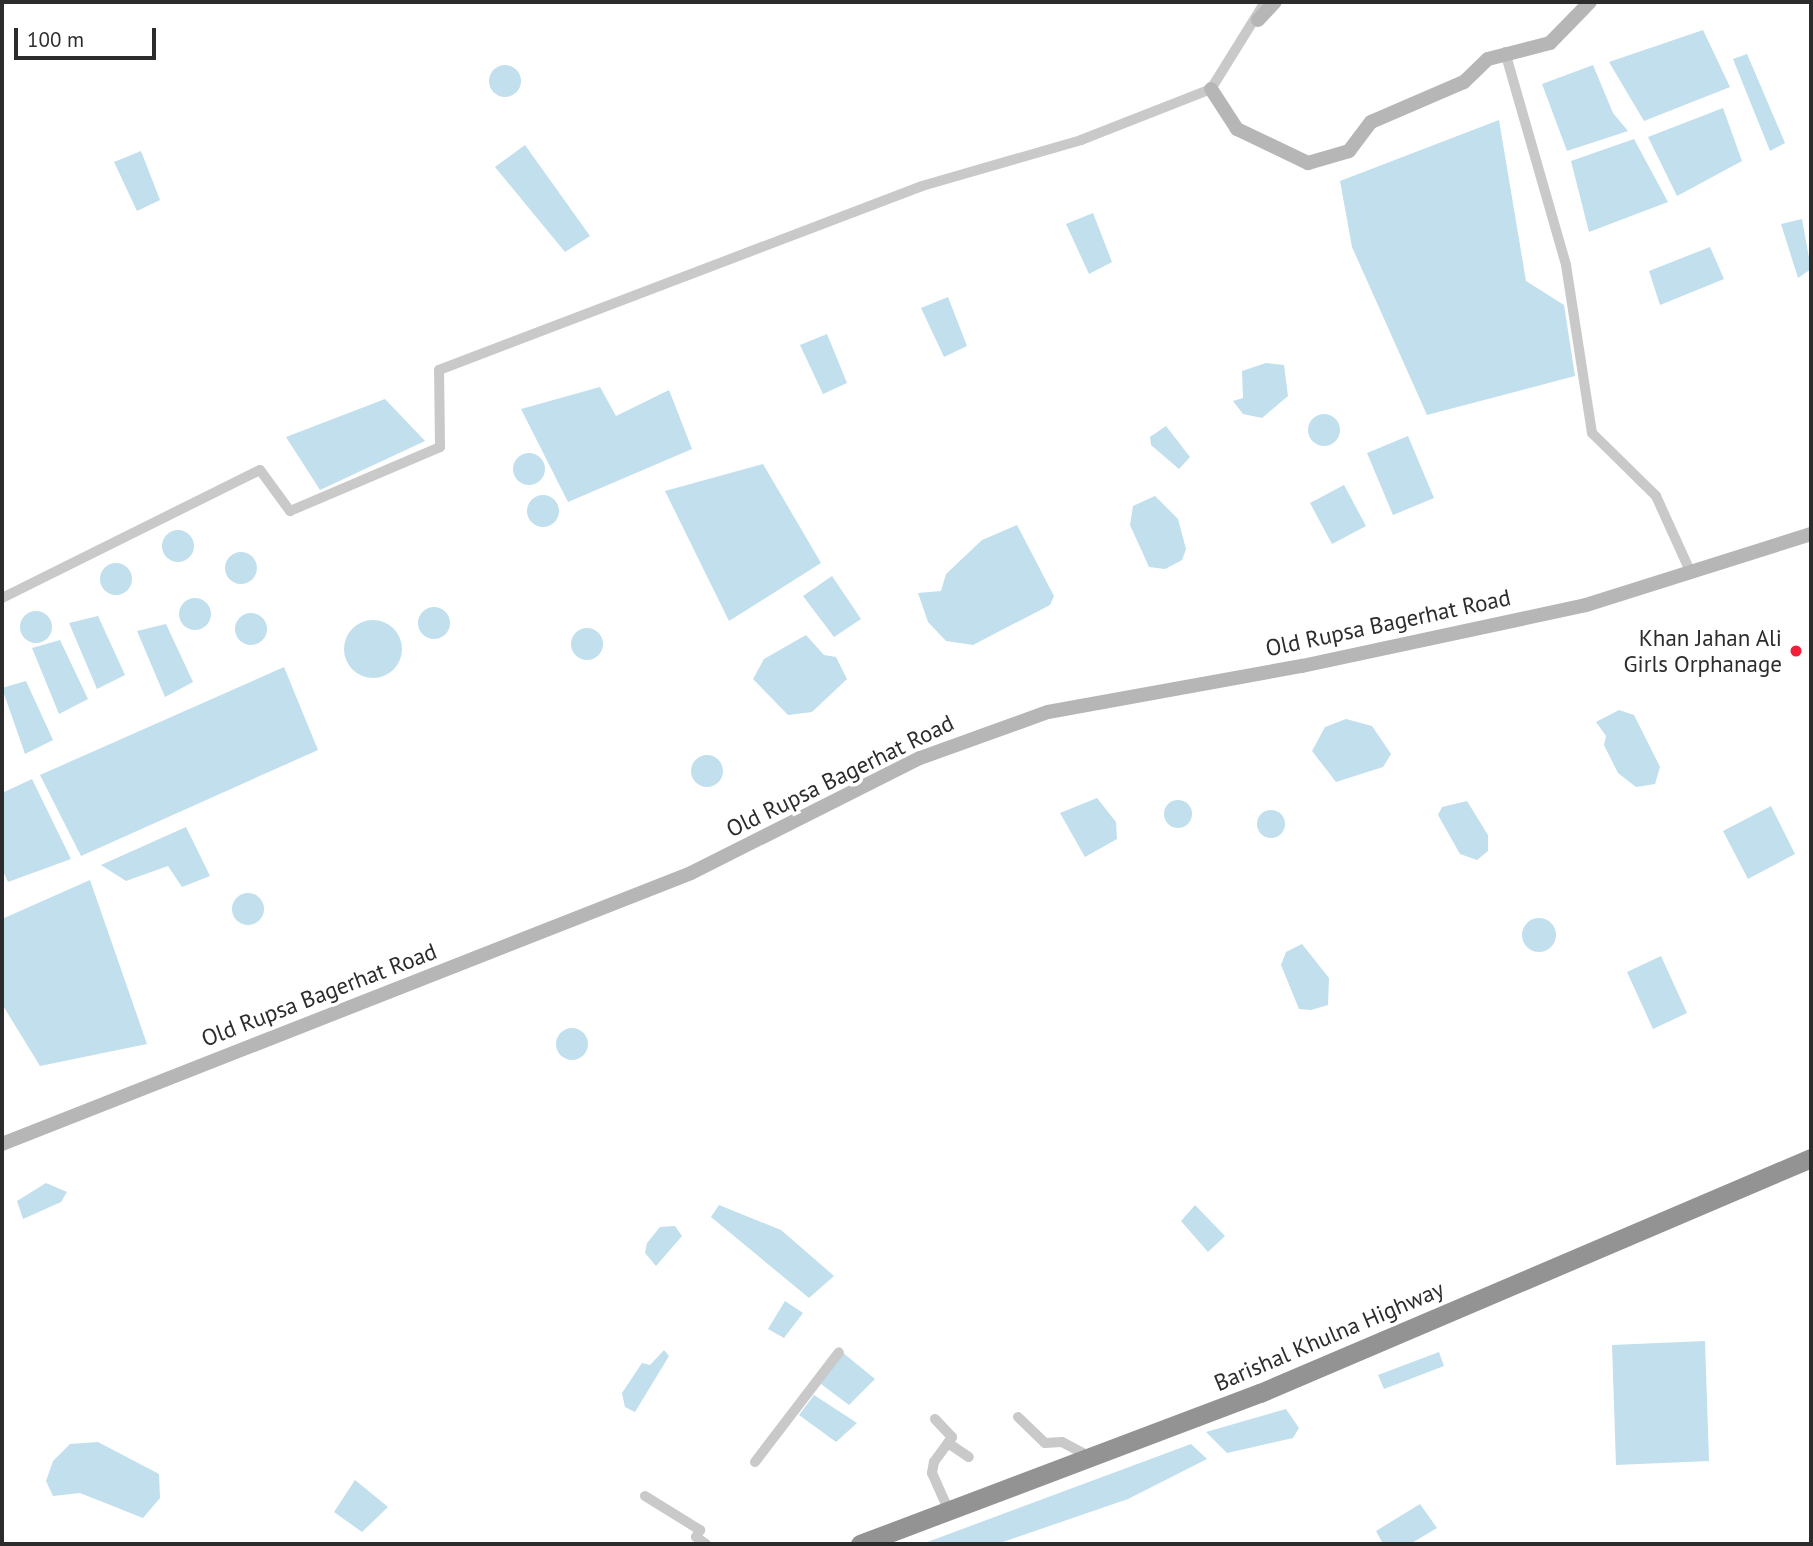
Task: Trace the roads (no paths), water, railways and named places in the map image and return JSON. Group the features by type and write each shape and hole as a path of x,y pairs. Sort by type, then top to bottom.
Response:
{"highway":[{"name":"Barishal Khulna Highway","path":"860,1544 1260,1393 1811,1158"}],"street":[{"path":"1258,20 1265,2"},
{"path":"2,598 260,470 290,510 440,447 439,370 922,186 1081,140 1211,89 1258,20 1275,2"},
{"path":"1211,89 1237,129 1308,163 1349,151 1371,122 1464,82 1505,52 1550,43 1590,2"},
{"path":"1505,52 1566,265 1592,433 1656,496 1691,573"},
{"name":"Old Rupsa Bagerhat Road","path":"2,1144 691,873 920,758 1048,712 1302,666 1586,605 1811,534"},
{"path":"755,1462 839,1352"},
{"path":"1018,1417 1045,1443 1062,1442 1090,1457"},
{"path":"934,1419 952,1437 932,1474 949,1511"},
{"path":"948,1443 969,1457"},
{"path":"645,1496 700,1530 696,1537 706,1544"}],"water":[{"path":"1703,30 1730,87 1644,121 1609,62"},
{"path":"1747,54 1785,143 1770,151 1733,59"},
{"path":"505,65 516,70 521,81 516,92 505,97 494,92 489,81 494,70"},
{"path":"1593,65 1613,113 1628,131 1567,151 1542,84"},
{"path":"1723,108 1742,161 1677,196 1648,137"},
{"path":"1499,120 1526,281 1564,305 1575,376 1427,415 1352,247 1340,181"},
{"path":"1634,139 1668,202 1589,232 1571,161"},
{"path":"525,145 590,236 565,252 495,167"},
{"path":"141,151 160,200 137,211 114,162"},
{"path":"1093,213 1112,262 1089,274 1066,224"},
{"path":"1802,219 1811,269 1798,278 1781,224"},
{"path":"1710,247 1724,279 1660,305 1649,271"},
{"path":"948,297 967,346 944,357 921,308"},
{"path":"827,334 847,383 823,394 800,345"},
{"path":"1266,363 1284,365 1288,396 1262,418 1243,414 1233,401 1243,398 1242,371"},
{"path":"600,387 616,416 669,390 692,449 568,502 521,409"},
{"path":"385,399 425,441 320,490 286,437"},
{"path":"1324,414 1336,418 1340,430 1336,442 1324,446 1312,442 1308,430 1312,418"},
{"path":"1166,426 1190,457 1179,469 1151,445 1150,437"},
{"path":"1408,436 1434,498 1393,515 1367,453"},
{"path":"529,453 540,458 545,469 540,480 529,485 518,480 513,469 518,458"},
{"path":"763,464 821,563 729,621 665,491"},
{"path":"1344,485 1366,526 1332,544 1310,503"},
{"path":"543,495 554,500 559,511 554,522 543,527 532,522 527,511 532,500"},
{"path":"1155,496 1178,519 1186,549 1182,560 1165,569 1149,567 1130,525 1133,506"},
{"path":"1017,525 1054,596 1050,605 973,645 946,641 928,622 918,593 941,591 946,574 982,540"},
{"path":"178,530 189,535 194,546 189,557 178,562 167,557 162,546 167,535"},
{"path":"241,552 252,557 257,568 252,579 241,584 230,579 225,568 230,557"},
{"path":"116,563 128,567 132,579 128,591 116,595 104,591 100,579 104,567"},
{"path":"832,576 861,619 834,637 803,596"},
{"path":"195,598 206,603 211,614 206,625 195,630 184,625 179,614 184,603"},
{"path":"434,607 445,612 450,623 445,634 434,639 423,634 418,623 423,612"},
{"path":"36,611 47,616 52,627 47,638 36,643 25,638 20,627 25,616"},
{"path":"251,613 263,617 267,629 263,641 251,645 239,641 235,629 239,617"},
{"path":"98,616 125,675 97,689 69,623"},
{"path":"373,620 389,625 397,633 402,649 397,665 389,673 373,678 357,673 349,665 344,649 349,633 357,625"},
{"path":"166,624 193,682 165,697 137,631"},
{"path":"587,628 599,632 603,644 599,656 587,660 575,656 571,644 575,632"},
{"path":"806,635 824,655 836,657 847,679 812,712 788,715 753,679 764,659"},
{"path":"60,640 88,699 59,714 32,648"},
{"path":"284,667 318,750 81,856 40,775"},
{"path":"26,681 53,740 25,754 2,688"},
{"path":"1619,710 1634,715 1660,767 1655,784 1636,787 1618,773 1604,745 1606,736 1596,722"},
{"path":"1346,719 1372,726 1391,754 1383,767 1336,782 1312,751 1325,727"},
{"path":"707,755 718,760 723,771 718,782 707,787 696,782 691,771 696,760"},
{"path":"32,779 71,859 8,882 2,869 2,793"},
{"path":"1097,798 1116,822 1117,839 1085,857 1060,813"},
{"path":"1178,800 1188,804 1192,814 1188,824 1178,828 1168,824 1164,814 1168,804"},
{"path":"1467,801 1488,835 1488,851 1477,860 1460,854 1438,815 1442,807"},
{"path":"1771,806 1795,854 1748,879 1723,831"},
{"path":"1271,810 1281,814 1285,824 1281,834 1271,838 1261,834 1257,824 1261,814"},
{"path":"186,827 210,876 182,887 168,866 126,881 101,865"},
{"path":"90,880 147,1044 40,1066 2,1004 2,919"},
{"path":"248,893 259,898 264,909 259,920 248,925 237,920 232,909 237,898"},
{"path":"1539,918 1551,923 1556,935 1551,947 1539,952 1527,947 1522,935 1527,923"},
{"path":"1302,944 1329,978 1328,1005 1311,1010 1299,1009 1281,965 1286,952"},
{"path":"1661,956 1687,1013 1653,1029 1627,972"},
{"path":"572,1028 583,1033 588,1044 583,1055 572,1060 561,1055 556,1044 561,1033"},
{"path":"46,1183 67,1192 61,1202 23,1219 17,1201"},
{"path":"719,1205 781,1230 834,1276 809,1298 711,1217"},
{"path":"1195,1205 1225,1236 1208,1252 1181,1221"},
{"path":"675,1226 682,1236 656,1266 645,1253 647,1243 660,1227"},
{"path":"785,1301 803,1313 784,1338 768,1329"},
{"path":"1705,1341 1709,1461 1616,1465 1612,1345"},
{"path":"664,1350 669,1356 635,1412 625,1407 622,1393 642,1363 650,1365"},
{"path":"842,1352 875,1379 849,1405 821,1384"},
{"path":"1439,1352 1444,1366 1384,1389 1378,1375"},
{"path":"814,1395 857,1423 836,1442 799,1415"},
{"path":"1286,1409 1299,1428 1293,1438 1227,1453 1206,1432"},
{"path":"98,1442 159,1474 160,1498 143,1518 80,1493 53,1496 46,1481 53,1461 70,1444"},
{"path":"1191,1444 1207,1459 1128,1499 997,1544 922,1544"},
{"path":"355,1480 388,1507 362,1532 334,1512"},
{"path":"1420,1504 1437,1528 1410,1544 1383,1544 1376,1531"}],"place":[{"name":"Khan Jahan Ali Girls Orphanage","path":"1796,651"}]}
